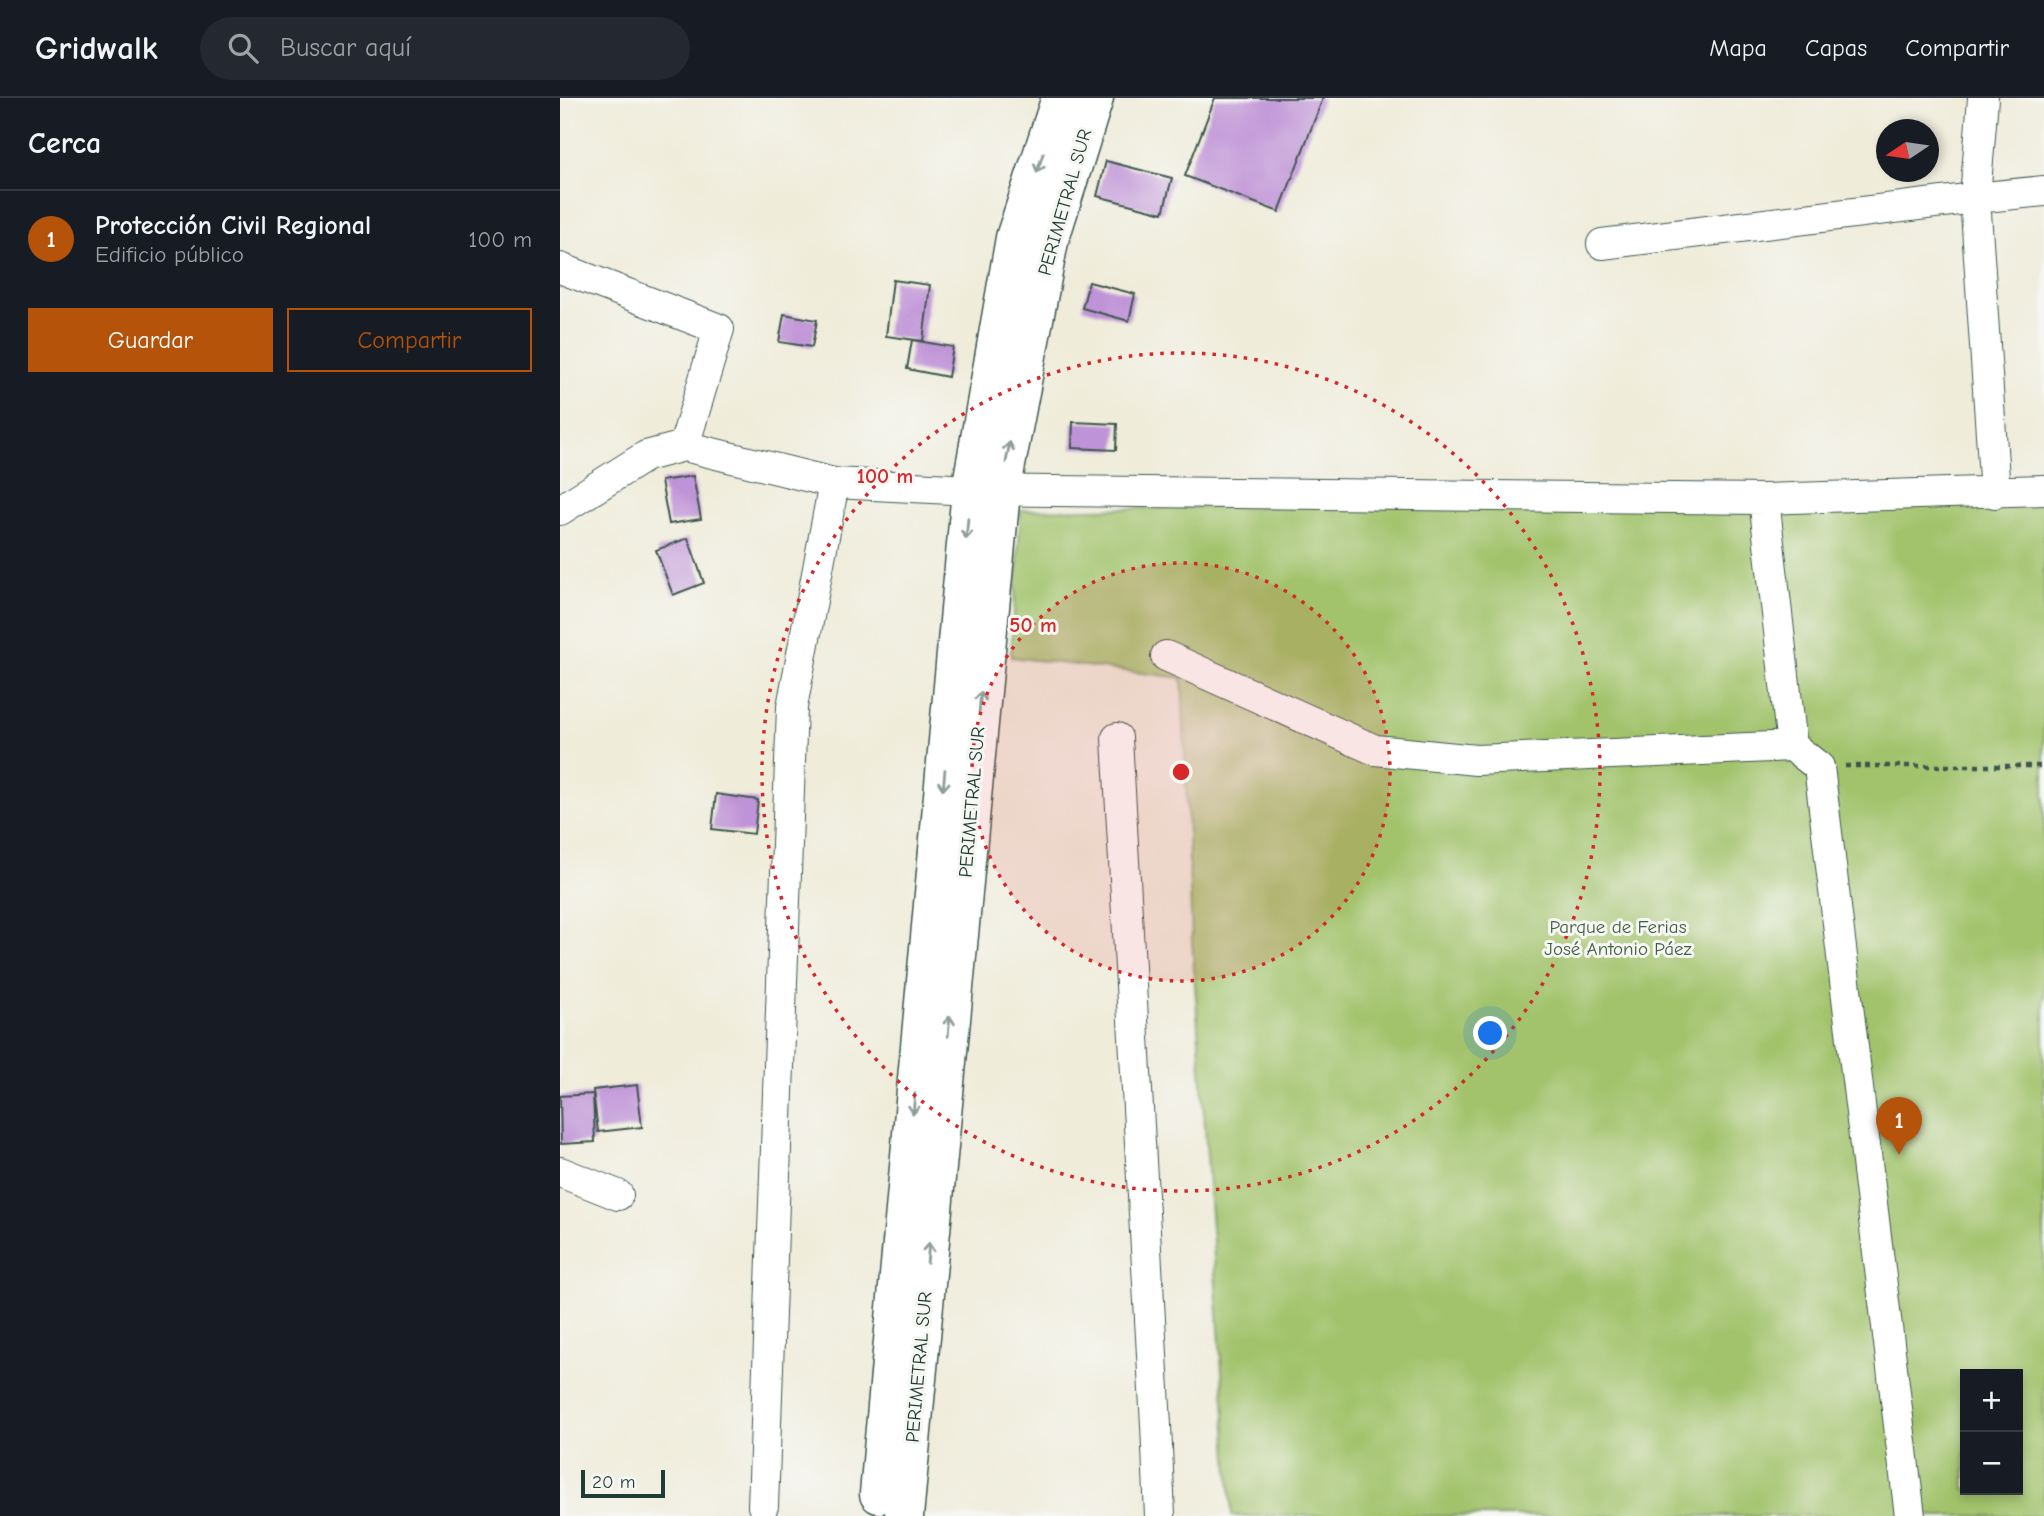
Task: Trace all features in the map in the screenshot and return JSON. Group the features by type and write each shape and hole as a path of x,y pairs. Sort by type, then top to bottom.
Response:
{"main road":[{"name":"PERIMETRAL SUR","path":"878,1516 889,1366 1015,238 1062,98"},
{"name":"PERIMETRAL SUR","path":"904,1516 986,490 1049,241 1094,98"}],"street":[{"path":"1983,98 1975,198 1995,493"},
{"path":"1602,244 2044,191"},
{"path":"560,268 719,330 684,446"},
{"path":"560,510 646,456 684,446 834,483 986,490 1764,499 2044,490"},
{"path":"763,1506 792,708 834,483"},
{"path":"1764,499 1792,746"},
{"path":"1166,656 1375,750 1476,761 1792,746 1819,767 1910,1516"},
{"path":"1117,738 1160,1516"},
{"path":"560,1172 618,1195"}],"path":[{"path":"1819,767 2044,766"}],"green space":[{"name":"Parque de Ferias José Antonio Páez","path":"2044,490 2044,1516 1232,1516 1192,941 1182,678 1011,657 1021,510 1764,499"}],"building":[{"path":"1215,98 1323,98 1279,212 1185,176"},
{"path":"1106,161 1172,178 1163,213 1097,196"},
{"path":"893,280 930,285 923,341 886,336"},
{"path":"1089,282 1135,294 1129,321 1082,308"},
{"path":"784,314 817,320 812,347 779,342"},
{"path":"912,340 953,347 948,377 907,369"},
{"path":"1073,422 1117,424 1116,450 1072,448"},
{"path":"693,476 701,519 669,524 661,481"},
{"path":"688,538 704,583 673,595 656,550"},
{"path":"716,794 758,800 754,834 712,829"},
{"path":"637,1085 642,1127 598,1132 593,1090"},
{"path":"593,1094 595,1142 561,1144 560,1096"}],"place":[{"name":"Protección Civil Regional","path":"1899,1155"}]}
